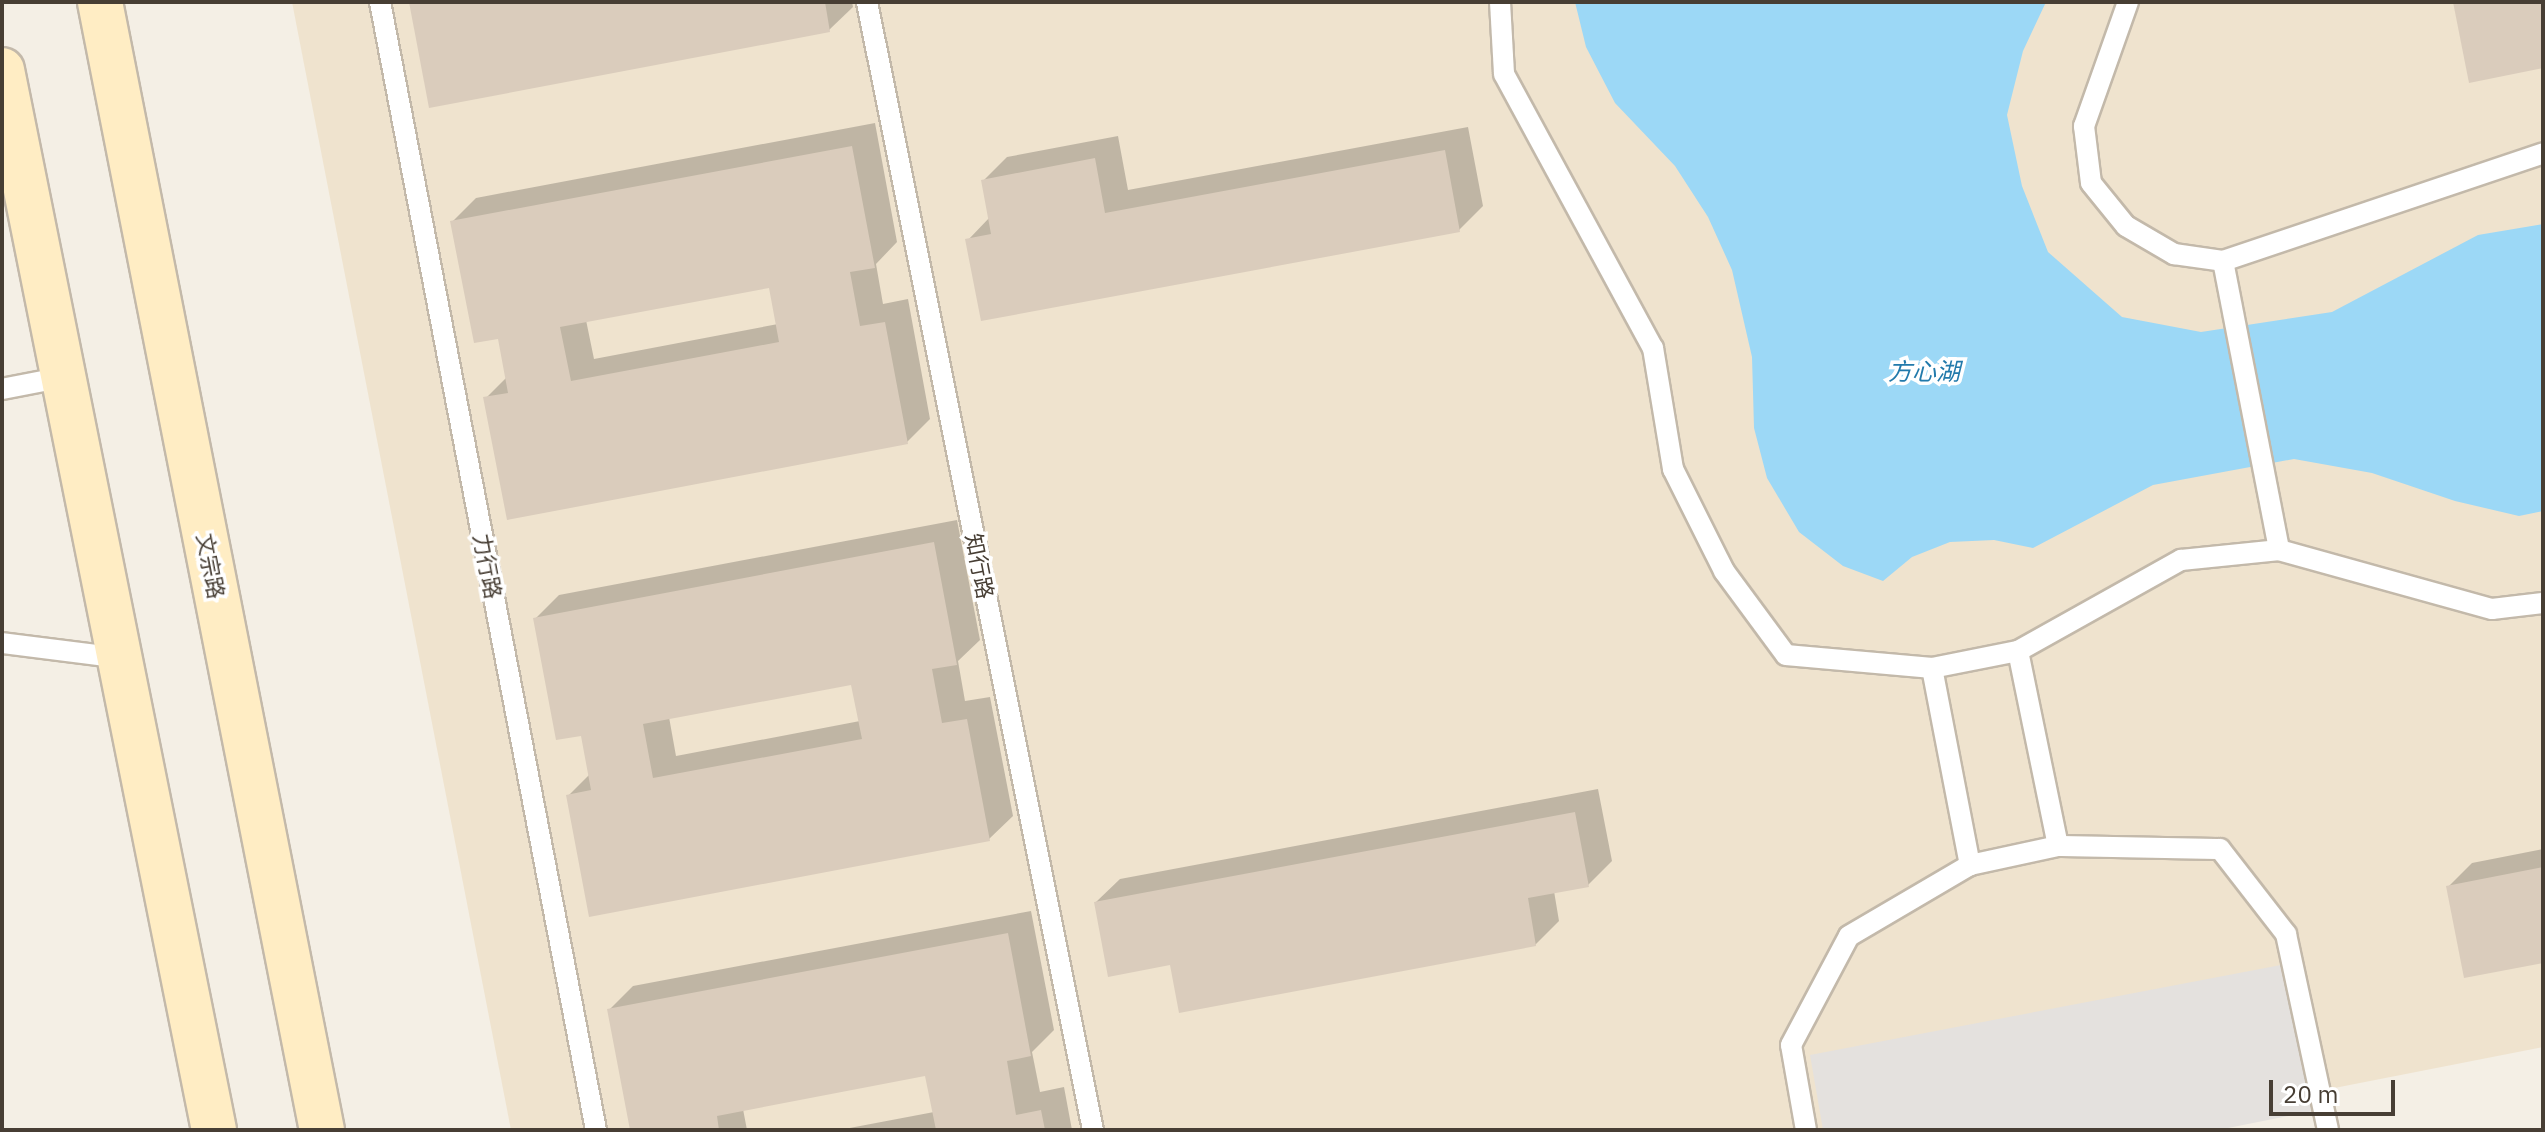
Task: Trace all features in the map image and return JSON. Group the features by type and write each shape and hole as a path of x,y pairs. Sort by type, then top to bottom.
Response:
{"street":[{"name":"文宗路","path":"100,2 322,1130"},
{"path":"2,70 214,1130"}],"lane":[{"name":"力行路","path":"380,2 596,1130"},
{"name":"知行路","path":"867,2 1093,1130"},
{"path":"1500,2 1504,74 1653,348 1673,469 1724,571 1786,655 1932,668 2018,651 2181,560 2279,550 2492,609 2543,603"},
{"path":"2128,2 2084,126 2091,183 2138,233 2174,254 2223,261 2543,153"},
{"path":"2223,261 2279,550"},
{"path":"2,389 64,377"},
{"path":"2,643 120,658"},
{"path":"2018,651 2058,846"},
{"path":"1932,668 1970,865"},
{"path":"1806,1130 1791,1045 1849,936 1970,865 2058,846 2220,849 2286,934 2328,1130"}],"shaded area":[{"path":"292,2 2543,2 2543,1047 2121,1130 511,1130"},
{"path":"2281,965 2313,1111 2218,1130 1823,1130 1810,1055"}],"water":[{"name":"方心湖","path":"1575,2 2046,2 2023,51 2007,115 2022,186 2048,252 2122,317 2201,332 2332,312 2478,235 2543,224 2543,511 2519,516 2455,501 2372,473 2294,459 2153,485 2033,548 1994,540 1950,542 1912,557 1883,581 1843,566 1799,532 1767,478 1754,428 1752,357 1732,270 1708,217 1675,166 1615,103 1586,47"}],"building":[{"path":"409,2 825,2 830,32 429,108"},
{"path":"2453,2 2543,2 2543,68 2469,83"},
{"path":"852,146 875,268 850,272 860,326 885,322 908,444 507,520 483,397 508,393 498,339 474,343 450,221","holes":["769,288 779,342 571,381 560,327"]},
{"path":"1445,150 1460,232 981,321 965,239 991,234 981,180 1095,158 1105,213"},
{"path":"934,542 957,665 932,669 942,723 967,719 990,841 589,917 566,795 591,790 581,736 556,740 533,618","holes":["851,685 862,739 653,778 643,724"]},
{"path":"1575,812 1589,887 1528,898 1536,946 1179,1013 1170,965 1108,977 1094,902"},
{"path":"2543,867 2543,963 2464,978 2446,886"},
{"path":"1008,933 1031,1056 1007,1061 1016,1115 1041,1110 1045,1130 936,1130 925,1076 717,1116 719,1130 630,1130 607,1009"}]}
